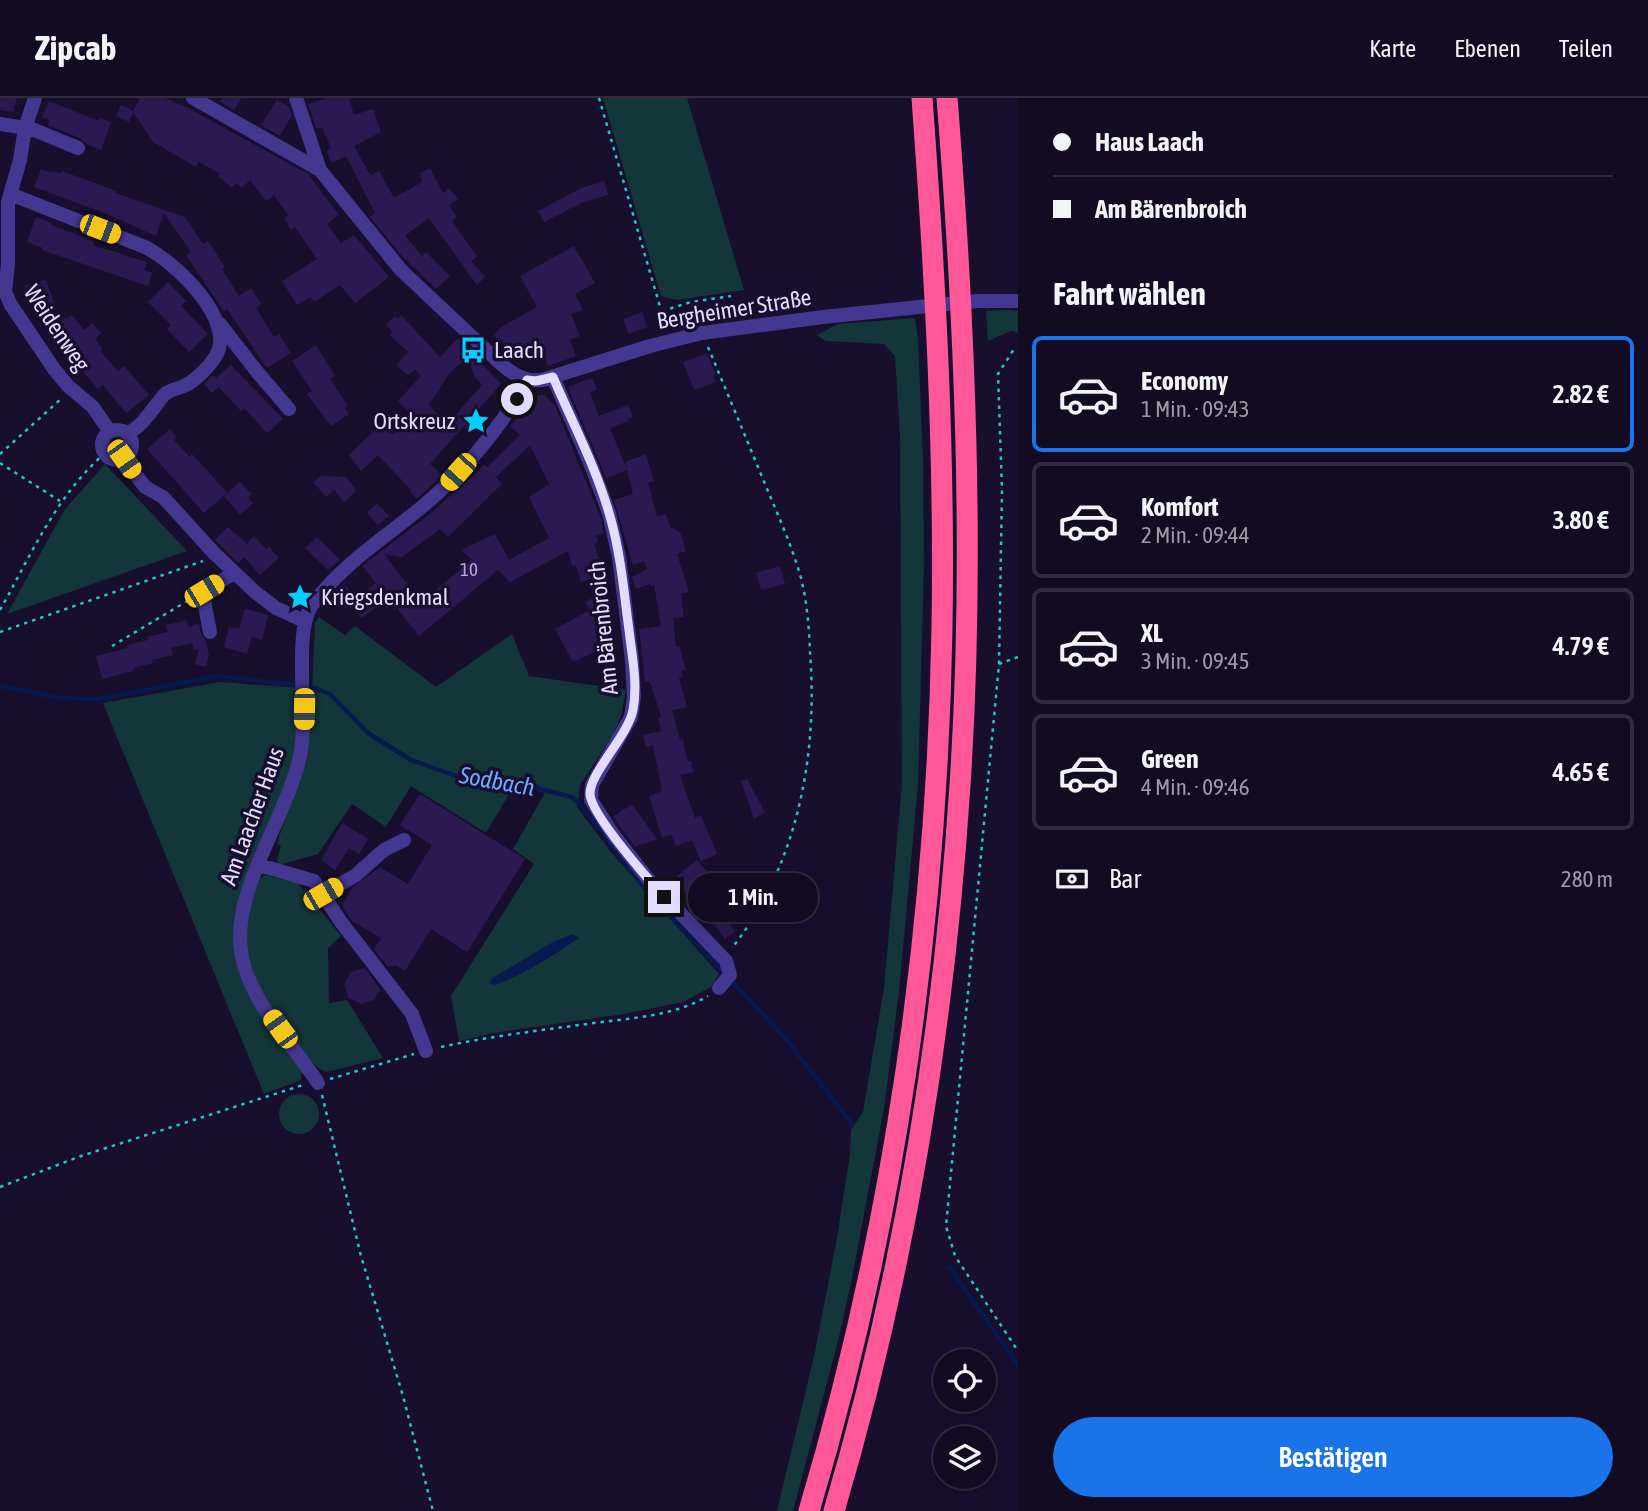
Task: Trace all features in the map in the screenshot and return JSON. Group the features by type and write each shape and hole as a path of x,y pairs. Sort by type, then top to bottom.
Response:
{"highway":[{"path":"809,1511 873,1256 901,1100 919,968 931,835 942,630 942,506 936,337 922,98"},
{"path":"834,1511 870,1377 920,1138 944,970 957,824 963,719 966,543 961,337 947,98"}],"street":[{"name":"Weidenweg","path":"35,98 9,194 6,219 8,252 3,297 54,369 72,390 93,407 110,432"},
{"path":"193,98 320,170"},
{"path":"124,459 141,482 163,497 214,553 267,603 304,621 315,602 339,576 441,490 499,425 527,380 501,364 401,270 320,170 296,98"},
{"path":"0,124 25,128 78,148"},
{"path":"9,194 159,255 186,281 289,409"},
{"name":"Bergheimer Straße","path":"527,380 553,377 670,340 702,333 950,303 1018,301"},
{"path":"127,435 140,426 165,395 187,385 215,358 220,335 217,320"},
{"name":"Am Bärenbroich","path":"553,377 599,484 612,523 621,569 632,660 633,711 592,785 591,800 612,833 648,879 724,958 730,970 725,982"},
{"path":"119,430 127,435 132,447 124,459 116,460 104,453 102,444 110,432 119,430"},
{"path":"211,632 204,591 234,573"},
{"name":"Am Laacher Haus","path":"304,621 302,747 291,787 242,911 240,940 244,967 258,999 318,1083"},
{"path":"323,894 356,874 384,850 404,840"},
{"path":"259,865 314,881 341,922 412,1014 426,1051"}],"path":[{"path":"599,98 670,340"},
{"path":"662,310 731,296"},
{"path":"702,333 797,565 807,611 813,684 813,720 808,765 793,828 766,895 748,926 724,958"},
{"path":"1014,349 998,374 1002,490 999,664 946,1226 955,1256 1018,1351"},
{"path":"0,454 72,390"},
{"path":"0,610 60,501 104,453"},
{"path":"0,463 60,501"},
{"path":"0,632 195,565 214,553"},
{"path":"112,646 204,591"},
{"path":"999,664 1018,657"},
{"path":"0,1187 103,1148 305,1084 318,1083 426,1051 493,1037 648,1016 696,1003 725,982"},
{"path":"318,1083 360,1256 403,1396 433,1511"}],"green space":[{"path":"603,98 687,98 744,290 677,300 661,296"},
{"path":"986,311 1018,311 1018,333 1011,331 988,341"},
{"path":"915,318 923,461 924,564 918,785 899,992 884,1109 838,1341 793,1511 777,1511 815,1352 837,1238 851,1130 863,1112 884,988 902,784 900,436 895,356 884,344 826,341 817,335 838,324"},
{"path":"105,464 187,551 7,614 65,509"},
{"path":"319,617 345,635 355,626 436,687 512,634 529,676 626,690 621,716 613,735 580,785 577,807 611,852 719,974 711,987 683,1002 459,1041 451,996 534,864 513,849 545,793 524,787 521,792 511,791 486,833 411,786 386,827 352,804 318,854 279,865 277,860 281,845 277,844 306,752 315,623"},
{"path":"220,682 299,688 294,766 247,884 238,955 302,1068 301,1080 264,1094 103,703"},
{"path":"265,875 298,883 341,936 328,948 329,1003 347,1000 383,1058 326,1072 301,1051 274,1016 254,978 244,946 256,881"},
{"path":"299,1094 307,1095 313,1100 318,1106 318,1122 313,1128 307,1133 299,1134 291,1133 285,1128 280,1122 279,1114 280,1106 285,1100 291,1095"}],"water":[{"path":"573,934 579,938 538,964 495,985 489,983 494,977 553,942"}],"building":[{"path":"0,98 17,98 13,112 0,110"},
{"path":"140,98 165,98 188,108 308,174 339,215 327,224 341,243 354,235 389,277 355,303 340,285 314,302 310,297 297,305 282,281 317,259 295,227 291,230 284,218 288,215 274,195 266,201 250,180 242,188 236,183 232,188 218,176 220,174 199,162 196,167 153,142 133,112"},
{"path":"222,98 241,98 234,110 220,102"},
{"path":"327,98 349,98 354,115 373,109 381,132 354,146 370,175 379,171 394,198 422,182 420,173 430,168 443,193 449,188 458,199 449,205 457,217 452,221 477,257 471,261 485,277 477,285 429,218 405,236 422,256 426,252 450,276 436,289 402,256 370,217 375,213 346,156 332,163 326,151 331,148 322,127 316,129 308,104"},
{"path":"277,100 289,107 292,115 280,136 261,125"},
{"path":"49,101 99,121 100,118 111,122 101,150 48,125 50,120 42,117"},
{"path":"121,105 134,111 129,122 116,116"},
{"path":"41,169 61,174 62,171 185,217 203,244 208,241 239,296 251,288 261,304 256,308 274,337 279,334 291,353 267,368 186,255 191,252 164,213 156,236 107,214 34,187"},
{"path":"604,181 608,195 581,203 544,222 538,211 581,188"},
{"path":"36,217 94,241 93,245 147,262 144,270 152,273 148,286 42,250 43,248 27,242"},
{"path":"574,246 595,283 575,294 583,310 571,314 580,336 570,340 576,356 548,366 541,345 526,362 494,335 501,327 537,307 520,276"},
{"path":"46,280 54,303 31,309 25,285"},
{"path":"168,282 186,301 181,306 208,334 189,352 167,329 171,325 148,302"},
{"path":"642,312 647,327 629,334 623,319"},
{"path":"72,315 84,330 92,323 101,333 95,339 102,348 101,352 118,371 124,366 149,395 126,413 103,385 98,389 49,330"},
{"path":"401,315 440,357 457,339 460,340 501,384 430,464 442,475 417,499 378,455 361,471 349,455 382,423 393,435 413,417 398,401 421,376 416,370 408,375 396,365 408,352 390,335 393,332 386,325 395,316 398,318","holes":["466,358 482,385 447,424 428,404 448,375"]},
{"path":"316,345 335,376 330,379 348,406 345,408 349,414 331,426 307,394 312,391 292,361"},
{"path":"707,353 716,382 694,390 683,362"},
{"path":"231,365 283,419 267,433 244,408 241,411 219,387 212,393 204,384 213,375 216,378"},
{"path":"592,378 597,389 590,392 599,416 628,405 633,417 610,428 627,470 606,478 568,387"},
{"path":"538,395 544,395 555,406 600,516 604,533 596,536 598,543 594,544 604,574 581,582 576,565 572,566 568,551 510,582 498,570 419,636 397,608 394,610 386,599 362,618 336,592 343,584 358,596 376,583 362,566 430,514 484,465 487,467 520,435 510,426","holes":["530,445 549,484 529,497 549,538 509,560 495,534 461,550 472,560 422,601 413,591 406,590 407,584 384,554 402,557 440,529 448,537 502,484 496,477"]},
{"path":"170,429 177,438 174,440 190,457 192,454 227,493 204,513 147,449"},
{"path":"646,454 654,481 648,483 657,516 666,514 670,527 680,532 686,551 677,554 689,592 681,594 684,617 673,618 676,647 679,646 686,670 681,671 683,676 679,678 687,707 672,710 680,740 683,739 687,761 691,761 693,772 680,775 695,818 701,815 717,854 701,861 692,840 676,846 671,834 662,838 649,796 662,791 653,745 646,747 643,735 661,731 658,718 661,717 650,681 645,682 639,629 661,626 654,585 636,589 632,577 647,569 644,561 633,565 614,500 633,494 625,462"},
{"path":"321,476 346,477 355,492 344,502 334,490 326,497 313,482"},
{"path":"240,482 252,494 248,498 253,503 240,515 224,496"},
{"path":"377,503 389,516 378,525 367,513"},
{"path":"228,527 247,544 254,536 279,558 260,575 244,557 238,563 215,540"},
{"path":"317,537 340,560 328,570 305,548"},
{"path":"780,566 785,584 761,590 756,573"},
{"path":"601,594 608,606 597,612 605,628 599,631 607,646 573,662 555,629 590,610 585,602"},
{"path":"245,609 268,615 262,640 252,637 247,654 224,647 229,627 239,629"},
{"path":"187,620 188,627 199,624 209,655 206,667 195,664 199,649 194,650 192,643 171,648 173,655 152,660 153,663 133,668 133,671 102,679 96,656 128,648 127,645 148,640 147,637 168,632 166,625"},
{"path":"747,779 765,812 754,819 741,781"},
{"path":"420,794 525,859 467,952 431,929 405,971 396,965 388,967 374,949 381,938 352,921 342,905 352,888 380,867 408,884 432,845 400,825"},
{"path":"632,804 657,839 635,847 613,817"},
{"path":"342,823 368,839 359,854 349,848 335,870 321,860"},
{"path":"697,860 743,913 730,925 735,931 725,939 708,916 672,880"},
{"path":"365,968 380,989 374,1000 361,1004 349,998 344,985 351,972"}],"waterway":[{"name":"Sodbach","path":"0,686 61,698 99,699 218,676 296,685"},
{"name":"Sodbach","path":"312,687 330,694 368,733 411,760 456,776 507,780 571,797 579,803 646,890 725,974"},
{"name":"Sodbach","path":"731,980 786,1039 852,1124"},
{"name":"Sodbach","path":"949,1267 1018,1365"}],"place":[{"name":"Laach","path":"473,350"},
{"name":"Ortskreuz","path":"476,421"},
{"name":"Kriegsdenkmal","path":"300,597"}],"route":[{"path":"517,399 527,380 553,377 592,465 609,513 621,569 634,697 629,722 593,782 590,795 595,808 612,833 664,897"}]}
